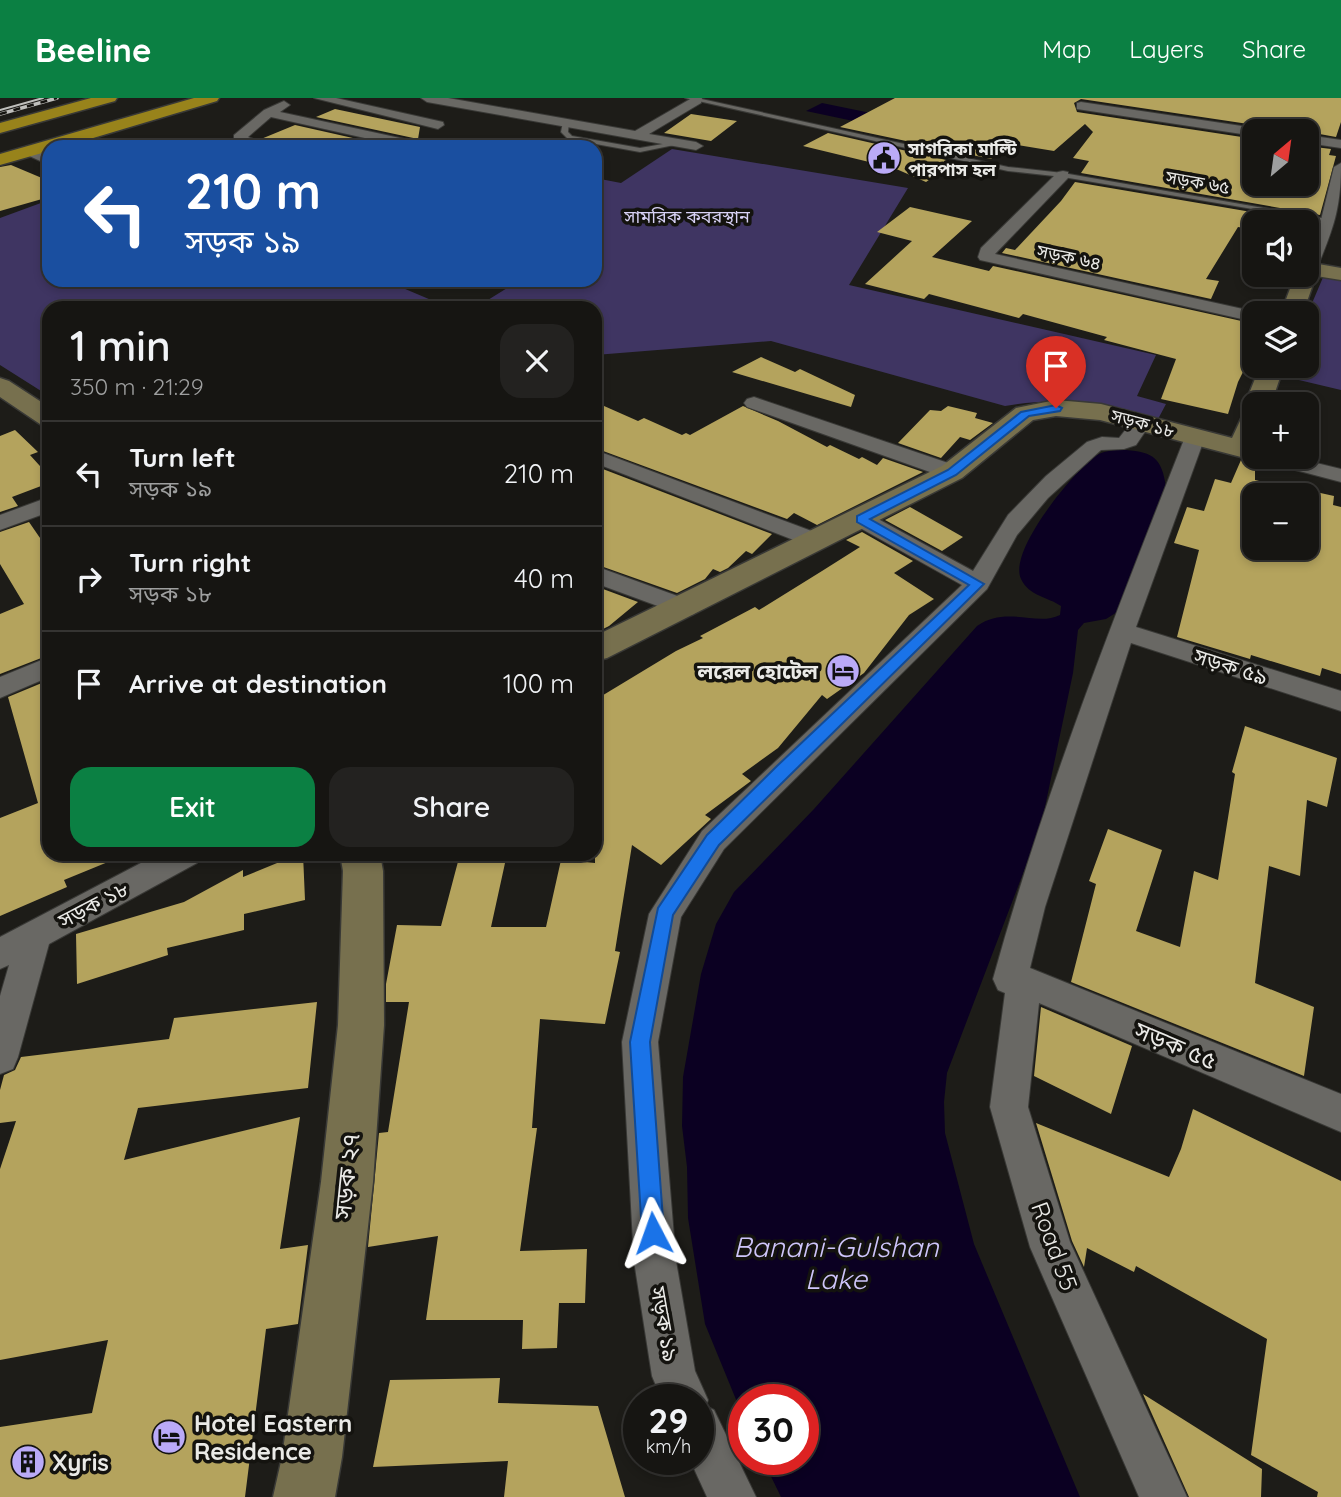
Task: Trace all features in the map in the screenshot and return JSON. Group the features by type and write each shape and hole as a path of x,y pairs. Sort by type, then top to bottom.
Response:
{"highway":[{"path":"0,126 96,98"},
{"path":"0,150 178,98"},
{"path":"68,140 211,98"},
{"path":"0,126 122,100"},
{"path":"0,134 122,100"},
{"path":"0,141 122,100"},
{"path":"0,160 42,147"}],"street":[{"path":"320,98 439,125"},
{"path":"427,98 696,146"},
{"path":"638,135 692,99"},
{"path":"245,140 239,138 268,113 296,100"},
{"path":"1081,106 1242,130"},
{"path":"268,113 391,140"},
{"path":"1320,141 1341,144"},
{"path":"30,151 42,157"},
{"path":"1319,245 1329,220 1341,167"},
{"name":"সড়ক ৬৪","path":"1063,175 987,251 986,257 1242,314"},
{"path":"1319,273 1341,274"},
{"path":"0,386 42,413"},
{"path":"754,403 952,472"},
{"name":"সড়ক ১৮","path":"602,647 685,608 952,472 1025,414 1056,408 1090,411 1242,450"},
{"name":"সড়ক ১৯","path":"678,1384 674,1376 654,1261 640,1042 665,914 713,840 978,584 1000,540 1037,492 1095,445 1124,444 1133,439 1141,423"},
{"name":"Road 55","path":"1163,1497 1051,1247 1009,1107 1017,980 1030,907 1122,631 1204,440"},
{"path":"602,459 817,541"},
{"path":"1314,469 1341,476"},
{"path":"0,523 42,507"},
{"path":"861,519 978,584"},
{"path":"602,577 685,608"},
{"name":"সড়ক ৫৯","path":"1122,631 1341,701"},
{"path":"0,688 42,669"},
{"name":"সড়ক ১৮","path":"0,954 173,861"},
{"name":"সড়ক ২৭","path":"304,1497 312,1457 347,1182 361,1025 361,861"},
{"path":"0,1057 35,935"},
{"name":"সড়ক ৫৫","path":"1017,980 1341,1110"},
{"path":"714,1458 733,1497"}],"lane":[{"name":"সড়ক ৬৫","path":"692,99 1008,169 1063,175 1329,220"},
{"path":"566,122 564,132 570,138 582,140"},
{"path":"602,143 640,150 680,143"}],"green space":[{"name":"সামরিক কবরস্থান","path":"672,149 908,188 849,285 1156,355 1137,396 1166,404 1157,421 1082,403 1046,402 1005,406 771,341 602,354 602,301 486,301 509,287 602,287 602,179 621,183"},
{"path":"42,203 42,287 400,287 434,301 42,301 42,392 0,365 0,218"},
{"path":"1324,275 1341,278 1341,390 1290,378 1319,378 1319,301 1313,301"}],"water":[{"path":"822,103 905,120 891,129 806,111"},
{"name":"Banani-Gulshan Lake","path":"1113,450 1150,455 1162,470 1166,487 1122,609 1106,619 1084,623 1078,630 1073,673 1041,826 947,1073 944,1102 945,1133 974,1244 1080,1497 781,1497 770,1475 819,1475 819,1384 730,1384 705,1324 688,1218 687,1167 682,1126 683,1077 701,974 716,924 734,892 814,809 977,626 999,617 1041,619 1060,615 1061,606 1024,585 1020,566 1024,551 1044,514 1071,479 1094,457"}],"building":[{"path":"895,98 1341,98 1341,122 1336,137 1320,134 1320,119 1242,119 1242,123 1081,99 1074,103 1077,112 1242,137 1242,196 1320,196 1320,148 1331,149 1329,155 1336,156 1320,215 1319,210 1292,210 1081,173 1089,161 1073,158 1093,132 1085,124 1054,151 1011,144 991,159 840,127"},
{"path":"335,109 420,127 418,139 316,117"},
{"path":"691,114 737,121 711,141 664,133"},
{"path":"295,125 362,140 265,140 261,139"},
{"name":"সাগরিকা মাল্টি পারপাস হল","path":"828,133 955,162 926,182 894,168 803,146"},
{"path":"11,165 42,178 42,199 0,211 0,167"},
{"path":"1075,182 1242,210 1242,228 1238,227 1206,279 1219,281 1211,299 1002,253 1006,248 1015,250"},
{"path":"910,207 972,221 932,257 989,271 993,266 1242,321 1242,374 1228,414 1161,399 1176,359 1023,314 1019,318 929,294 924,299 865,284 912,241 877,232"},
{"path":"761,357 795,372 800,369 855,395 851,407 732,372"},
{"path":"602,405 638,421 644,418 682,435 690,435 743,406 827,447 830,445 859,459 862,457 877,465 883,458 923,472 817,525 794,513 787,519 602,451"},
{"path":"948,406 977,413 975,418 993,423 970,440 960,437 941,458 898,443 930,410 941,411"},
{"path":"15,430 38,452 30,455 42,468 42,486 12,497 18,506 0,512 0,436"},
{"path":"1241,460 1242,469 1255,469 1255,480 1263,482 1242,483 1242,560 1319,560 1319,493 1334,496 1333,505 1341,507 1341,674 1322,668 1320,676 1251,655 1250,659 1177,637 1199,550 1174,543 1187,507 1204,511 1215,479 1231,483"},
{"path":"602,469 772,534 752,554 746,551 728,568 720,572 713,569 705,579 677,593 602,566"},
{"path":"910,507 963,537 942,551 885,520"},
{"path":"29,522 42,541 42,658 0,674 0,614 24,604 0,564 0,532"},
{"path":"862,532 913,561 894,573 934,599 909,615 864,673 827,699 822,695 778,748 742,774 751,781 705,815 711,819 661,865 632,845 615,951 620,952 605,1024 540,1019 532,1128 537,1128 520,1251 587,1249 585,1303 559,1303 557,1348 522,1349 523,1320 426,1320 438,1236 368,1247 379,1133 388,1132 409,1002 386,1002 386,984 397,925 441,926 458,861 505,861 491,927 546,927 561,861 602,861 602,696 676,651 703,638 700,636 755,607 759,610 860,547 846,540"},
{"path":"602,589 638,602 602,630"},
{"path":"42,683 42,861 110,861 64,880 67,887 0,916 0,818 38,803 8,697"},
{"path":"1245,726 1337,758 1327,807 1307,800 1300,876 1269,866 1255,983 1314,1007 1304,1076 1071,982 1096,884 1089,881 1108,829 1162,850 1136,931 1180,947 1194,871 1218,880 1235,774 1232,772"},
{"path":"282,861 303,861 305,900 244,914 244,930 167,948 168,955 77,984 76,934 184,902 243,870 243,877"},
{"path":"317,1002 308,1088 138,1108 124,1160 300,1117 280,1249 308,1245 298,1324 266,1329 245,1497 0,1497 0,1427 92,1413 108,1340 0,1360 0,1169 16,1121 0,1123 0,1090 4,1075 15,1070 21,1057 169,1039 174,1018"},
{"path":"1041,1007 1132,1046 1111,1114 1034,1076"},
{"path":"1193,1109 1341,1181 1341,1497 1317,1497 1318,1492 1251,1455 1267,1339 1136,1266 1134,1272 1087,1248 1084,1267 1072,1241 1036,1123 1169,1177"},
{"path":"500,1378 498,1403 598,1406 625,1497 504,1497 508,1461 373,1467 390,1380"},
{"path":"1143,1394 1262,1469 1261,1497 1189,1497"}],"tram line":[{"path":"0,110 43,98"}],"railway":[{"path":"0,114 57,98"}],"place":[{"name":"সাগরিকা মাল্টি পারপাস হল","path":"884,158"},
{"name":"লরেল হোটেল","path":"843,671"},
{"name":"Hotel Eastern Residence","path":"169,1437"},
{"name":"Xyris","path":"28,1462"}],"route":[{"path":"653,1233 640,1042 665,914 713,840 978,584 861,519 952,472 1025,414 1056,408"}]}
